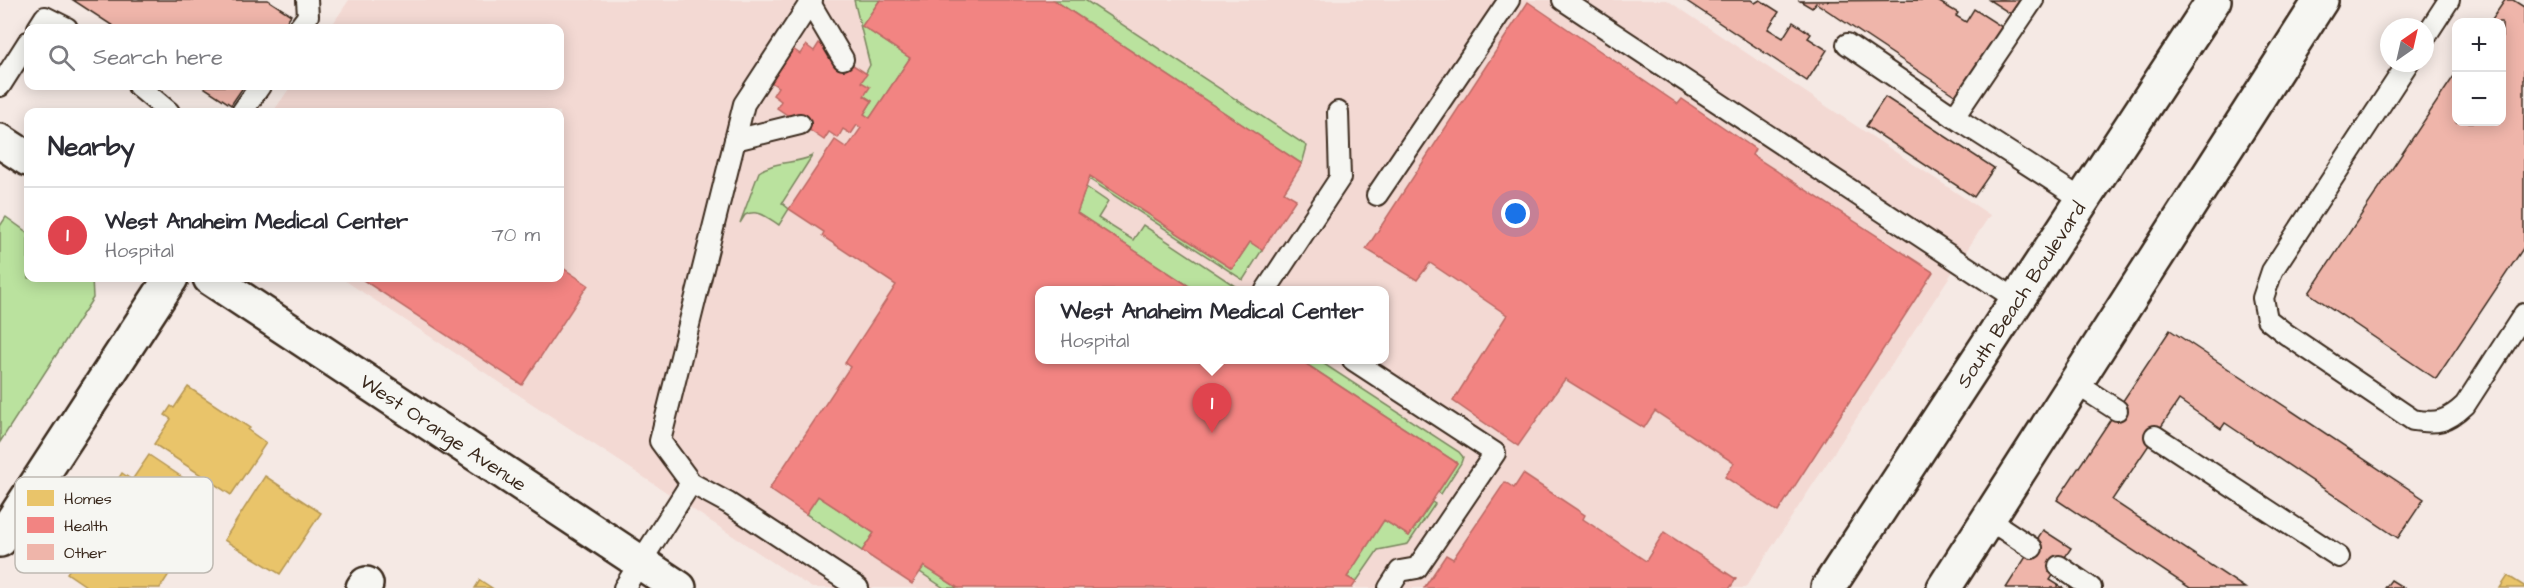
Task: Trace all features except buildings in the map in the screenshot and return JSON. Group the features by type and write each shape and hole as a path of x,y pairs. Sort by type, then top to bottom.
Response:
{"main road":[{"name":"South Beach Boulevard","path":"1828,588 2214,0"},
{"path":"1944,588 2321,0"},
{"path":"0,141 24,156"},
{"path":"41,477 168,282"},
{"name":"West Orange Avenue","path":"216,282 633,575 679,588"},
{"path":"0,540 15,517"}],"lane":[{"path":"302,24 308,16 307,0"},
{"path":"1377,195 1509,0"},
{"path":"1563,0 2017,300"},
{"path":"1954,117 2033,0"},
{"path":"2434,23 2449,0"},
{"path":"843,58 811,2 744,104 660,441 690,483 728,503 858,588"},
{"path":"41,24 45,17 59,24"},
{"path":"1847,44 1954,117 2083,200"},
{"path":"0,86 24,48"},
{"path":"2402,72 2272,271 2263,298 2268,319 2286,334 2413,420 2433,424 2453,417 2465,405 2524,314"},
{"path":"143,90 164,108"},
{"path":"245,108 257,90"},
{"path":"1269,286 1340,178 1338,112"},
{"path":"735,140 800,124"},
{"path":"1359,364 1495,453 1417,568 1400,571 1389,588"},
{"path":"2075,383 2117,411"},
{"path":"2155,436 2339,558"},
{"path":"633,575 690,483"},
{"path":"1988,519 2032,548"},
{"path":"2059,566 2091,588"}],"shaded area":[{"path":"349,0 1667,0 1990,215 1745,588 812,588 347,282 564,282 564,108 276,108 288,90 564,90 564,24 333,24"}],"green space":[{"path":"854,0 880,0 862,26 910,58 870,118 864,114 872,101 864,96 861,82 870,65"},
{"path":"1054,0 1085,0 1307,146 1302,164"},
{"path":"812,156 782,203 789,209 779,225 763,215 754,213 745,215 740,223 759,172 771,166"},
{"path":"1090,176 1232,269 1250,242 1262,250 1243,280 1089,179"},
{"path":"1086,187 1108,202 1098,218 1133,240 1143,225 1235,286 1189,286 1077,213"},
{"path":"6,217 24,230 24,282 92,282 93,298 0,442 0,226"},
{"path":"1306,364 1324,364 1459,452 1463,457 1461,463 1441,494 1438,492 1457,463"},
{"path":"818,496 874,533 862,551 806,514"},
{"path":"1432,502 1435,504 1408,544 1378,550 1356,582 1347,577 1384,520 1409,536"},
{"path":"924,566 958,588 944,588 920,572"}],"place":[{"name":"West Anaheim Medical Center","path":"1212,433"}]}
